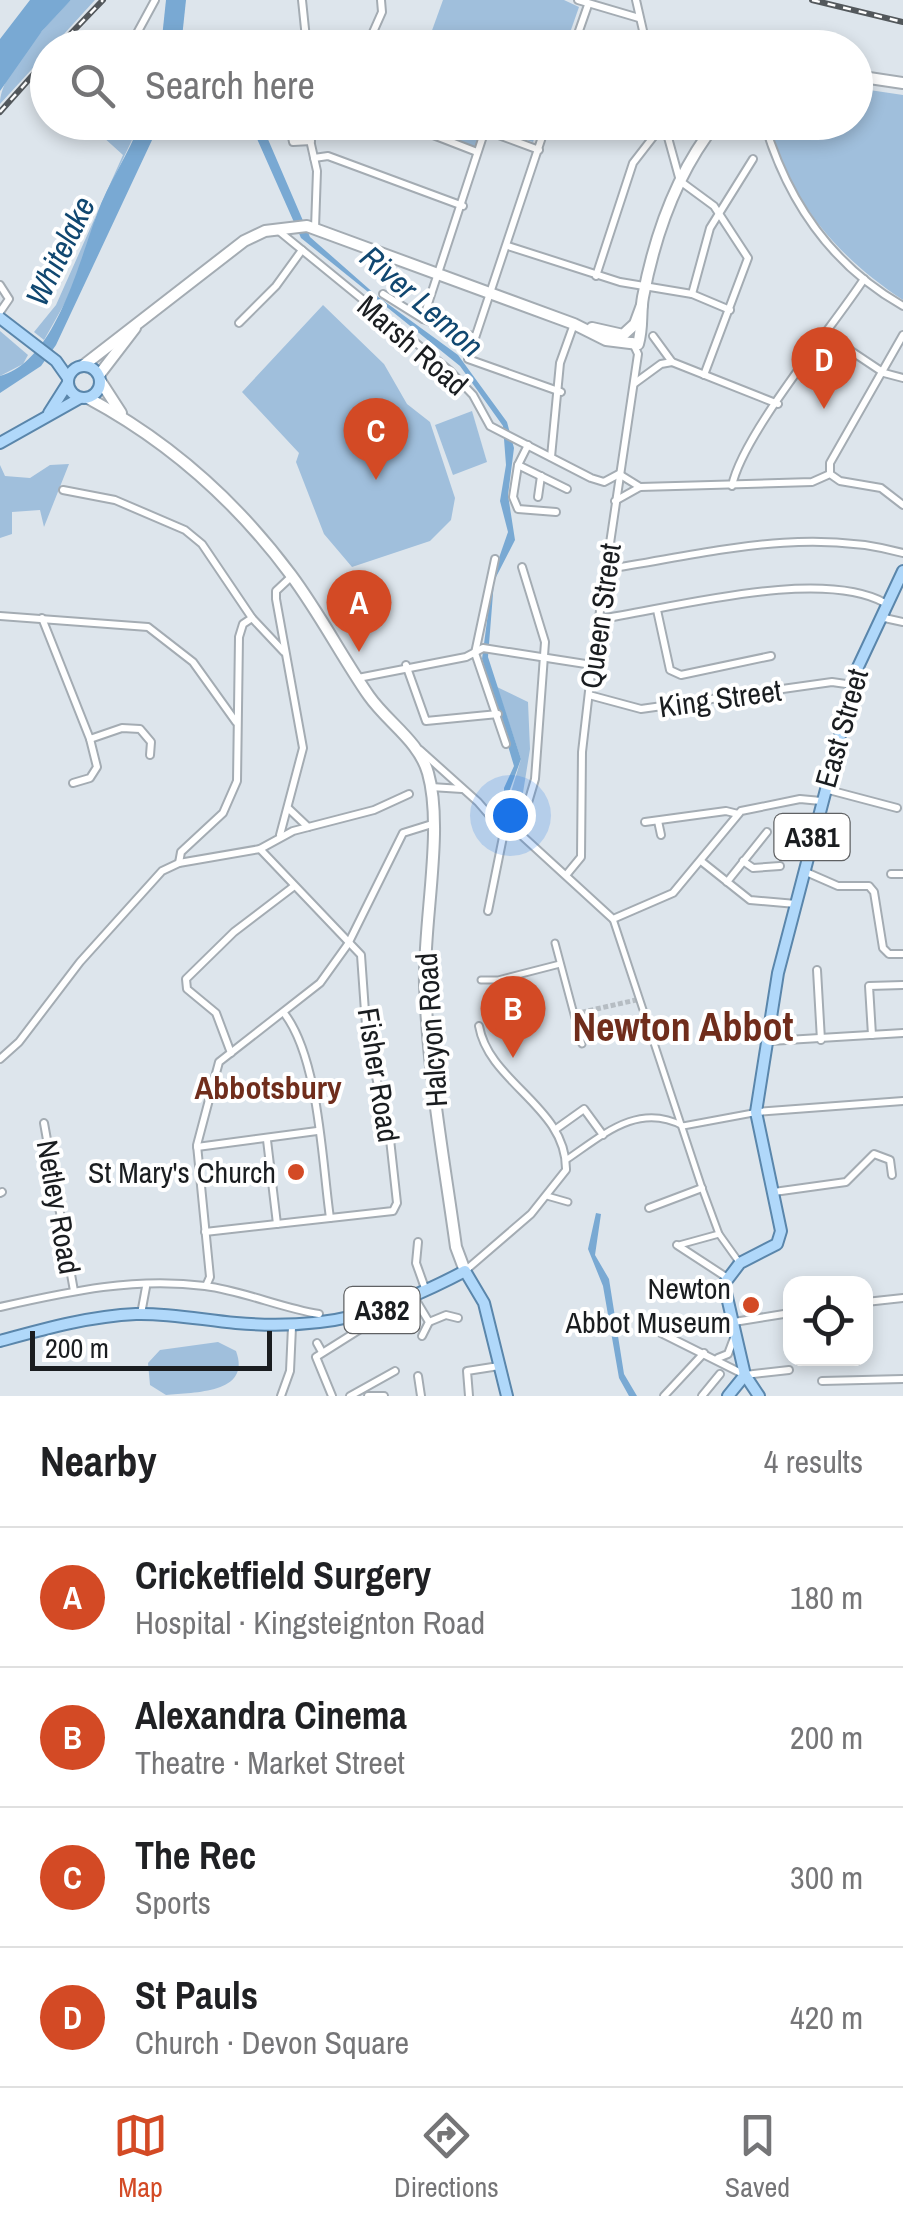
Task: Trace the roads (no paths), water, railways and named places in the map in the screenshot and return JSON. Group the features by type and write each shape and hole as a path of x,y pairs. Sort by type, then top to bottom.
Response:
{"main road":[{"path":"873,79 903,83"},
{"name":"Queen Street","path":"636,347 644,317 646,286 680,181 706,140"},
{"path":"0,443 50,413 81,366 244,242 274,229 306,227 577,325 606,340 636,347"},
{"path":"577,325 623,335 635,324 642,304"},
{"path":"0,315 54,359 81,366 100,379 124,418"},
{"path":"50,413 58,413 84,398 136,327"},
{"path":"54,359 84,398"},
{"name":"Halcyon Road","path":"84,398 124,418 198,470 292,576 356,678 416,748 431,787 425,941 430,1066 456,1248 465,1270"},
{"name":"East Street","path":"756,1112 778,973 822,795 853,685 878,617 897,592 903,571"},
{"name":"A381","path":"726,1277 740,1263 777,1244 781,1232 756,1112"},
{"path":"465,1270 484,1303 507,1396"},
{"name":"A382","path":"0,1345 86,1320 141,1314 292,1326 353,1318 414,1297 465,1270"},
{"path":"726,1277 726,1300 745,1375 759,1396"},
{"path":"728,1396 745,1375"}],"street":[{"path":"139,30 155,0"},
{"path":"302,0 305,30"},
{"path":"376,30 381,0"},
{"path":"578,0 639,18"},
{"path":"636,0 642,30"},
{"path":"579,30 588,5"},
{"path":"293,140 311,141 314,158 306,227"},
{"path":"446,140 477,152"},
{"path":"423,320 464,206 481,140"},
{"path":"512,140 539,150"},
{"path":"542,140 468,359 560,392"},
{"path":"596,276 633,162 650,140"},
{"path":"669,140 680,181 720,213 748,258 704,375"},
{"path":"771,140 798,207 838,257 903,306"},
{"path":"314,158 328,156 464,206"},
{"path":"692,294 710,228 752,158"},
{"name":"Marsh Road","path":"274,229 289,236 450,370 499,432 528,445"},
{"path":"508,246 596,276 692,294 730,310"},
{"path":"239,322 276,286 302,250"},
{"path":"732,486 736,468 864,279"},
{"path":"0,285 9,298 0,315"},
{"path":"383,294 423,320 475,338"},
{"path":"551,457 560,363 577,325"},
{"path":"830,474 830,464 903,334"},
{"path":"623,335 636,347"},
{"path":"827,335 884,373 903,378"},
{"path":"652,336 672,362 778,404"},
{"name":"Queen Street","path":"567,874 581,858 582,752 588,695 634,384 636,347"},
{"path":"634,384 661,364 672,362"},
{"path":"556,512 518,509 513,496 518,464 528,445 604,482 618,474 640,487"},
{"path":"518,464 567,489"},
{"path":"615,500 640,487 812,482 830,474"},
{"path":"830,474 840,481 882,488 903,505"},
{"path":"538,497 541,476"},
{"path":"63,490 88,491 184,530 202,544 252,618 284,652"},
{"path":"608,570 763,543 842,542 903,553"},
{"path":"495,559 479,651 506,744"},
{"path":"519,833 535,779 544,630 522,567"},
{"path":"279,836 303,748 276,591 292,576"},
{"path":"600,618 757,590 866,592 885,603"},
{"path":"658,610 670,670 681,675 772,656"},
{"path":"0,616 148,626 193,662 236,722"},
{"path":"878,617 903,622"},
{"path":"42,618 90,739 97,767 90,778 72,783"},
{"path":"179,863 181,852 232,800 236,781 239,637 243,624 252,618"},
{"path":"356,678 492,650 592,665"},
{"path":"406,665 426,721 498,714"},
{"name":"King Street","path":"588,695 642,709 832,682 853,685"},
{"path":"90,739 122,728 140,728 151,742 150,755"},
{"path":"416,748 464,789 504,832 519,833 613,919 702,1188 720,1234 740,1263"},
{"path":"431,787 464,789"},
{"path":"0,1058 19,1042 116,921 162,871 179,863 260,848 279,836 374,810 409,794"},
{"path":"644,822 726,811 738,814 822,795 897,808"},
{"path":"289,809 308,827"},
{"path":"613,919 674,893 738,814"},
{"path":"658,821 661,835"},
{"path":"206,1286 210,1276 197,1147 219,1062 320,983 348,944 403,833 432,824"},
{"path":"488,910 504,832"},
{"path":"726,882 767,832"},
{"path":"260,848 348,944"},
{"path":"701,860 750,900 796,904"},
{"path":"743,861 754,868 780,866"},
{"path":"804,871 838,886 870,886 883,948 889,954 903,954"},
{"path":"892,874 903,874"},
{"path":"232,1053 216,1013 189,991 186,979 234,932 293,887"},
{"path":"555,943 574,1015"},
{"name":"Fisher Road","path":"330,1218 392,1212 397,1194 384,1100 367,1040 364,961 348,944"},
{"path":"481,980 498,980 560,964"},
{"path":"817,970 821,1040"},
{"path":"872,1035 870,986 903,985"},
{"path":"205,1232 330,1218 303,1056 296,1032 284,1013"},
{"path":"465,1270 547,1196 564,1177 566,1160 556,1129 487,1051 479,1026"},
{"path":"770,1041 903,1033"},
{"path":"566,1160 603,1135 645,1117 665,1116 683,1126 756,1112 903,1101"},
{"path":"556,1129 587,1110 603,1135"},
{"name":"Netley Road","path":"44,1123 74,1291"},
{"path":"197,1147 316,1132"},
{"path":"268,1140 276,1224"},
{"path":"774,1192 846,1182 874,1154 890,1160 892,1175"},
{"path":"649,1208 702,1188"},
{"path":"547,1196 568,1202"},
{"path":"677,1246 720,1234"},
{"path":"418,1242 416,1263 426,1291"},
{"path":"677,1246 726,1277"},
{"path":"0,1307 124,1282 146,1287 160,1281 206,1286 319,1314"},
{"path":"141,1314 146,1287"},
{"path":"414,1297 429,1322"},
{"path":"873,1301 903,1298"},
{"path":"422,1336 429,1322 446,1315 458,1318"},
{"path":"717,1358 728,1354 734,1326 783,1315"},
{"path":"332,1396 317,1361 322,1352 370,1323"},
{"path":"281,1396 292,1359 292,1326"},
{"path":"661,1333 745,1375 789,1370"},
{"path":"317,1343 322,1352"},
{"path":"664,1396 704,1352"},
{"path":"470,1396 467,1371 500,1366"},
{"path":"350,1396 395,1371"},
{"path":"702,1396 720,1374"},
{"path":"418,1376 421,1396"},
{"path":"822,1381 903,1379"},
{"path":"368,1396 384,1396"}],"tunnel":[{"path":"574,1014 636,1000"},
{"path":"575,1018 580,1040"}],"railway":[{"path":"74,30 103,0"},
{"path":"812,0 903,22"},
{"path":"0,112 30,78"}],"place":[{"name":"St Pauls","path":"824,409"},
{"name":"The Rec","path":"376,480"},
{"name":"Cricketfield Surgery","path":"359,652"},
{"name":"Alexandra Cinema","path":"513,1058"},
{"name":"St Mary's Church","path":"296,1172"},
{"name":"Newton Abbot Museum","path":"751,1305"}],"district":[{"name":"Newton Abbot","path":"683,1026"},
{"name":"Abbotsbury","path":"268,1087"}],"water label":[{"name":"Whitelake","path":"60,251"},
{"name":"River Lemon","path":"422,301"}]}
